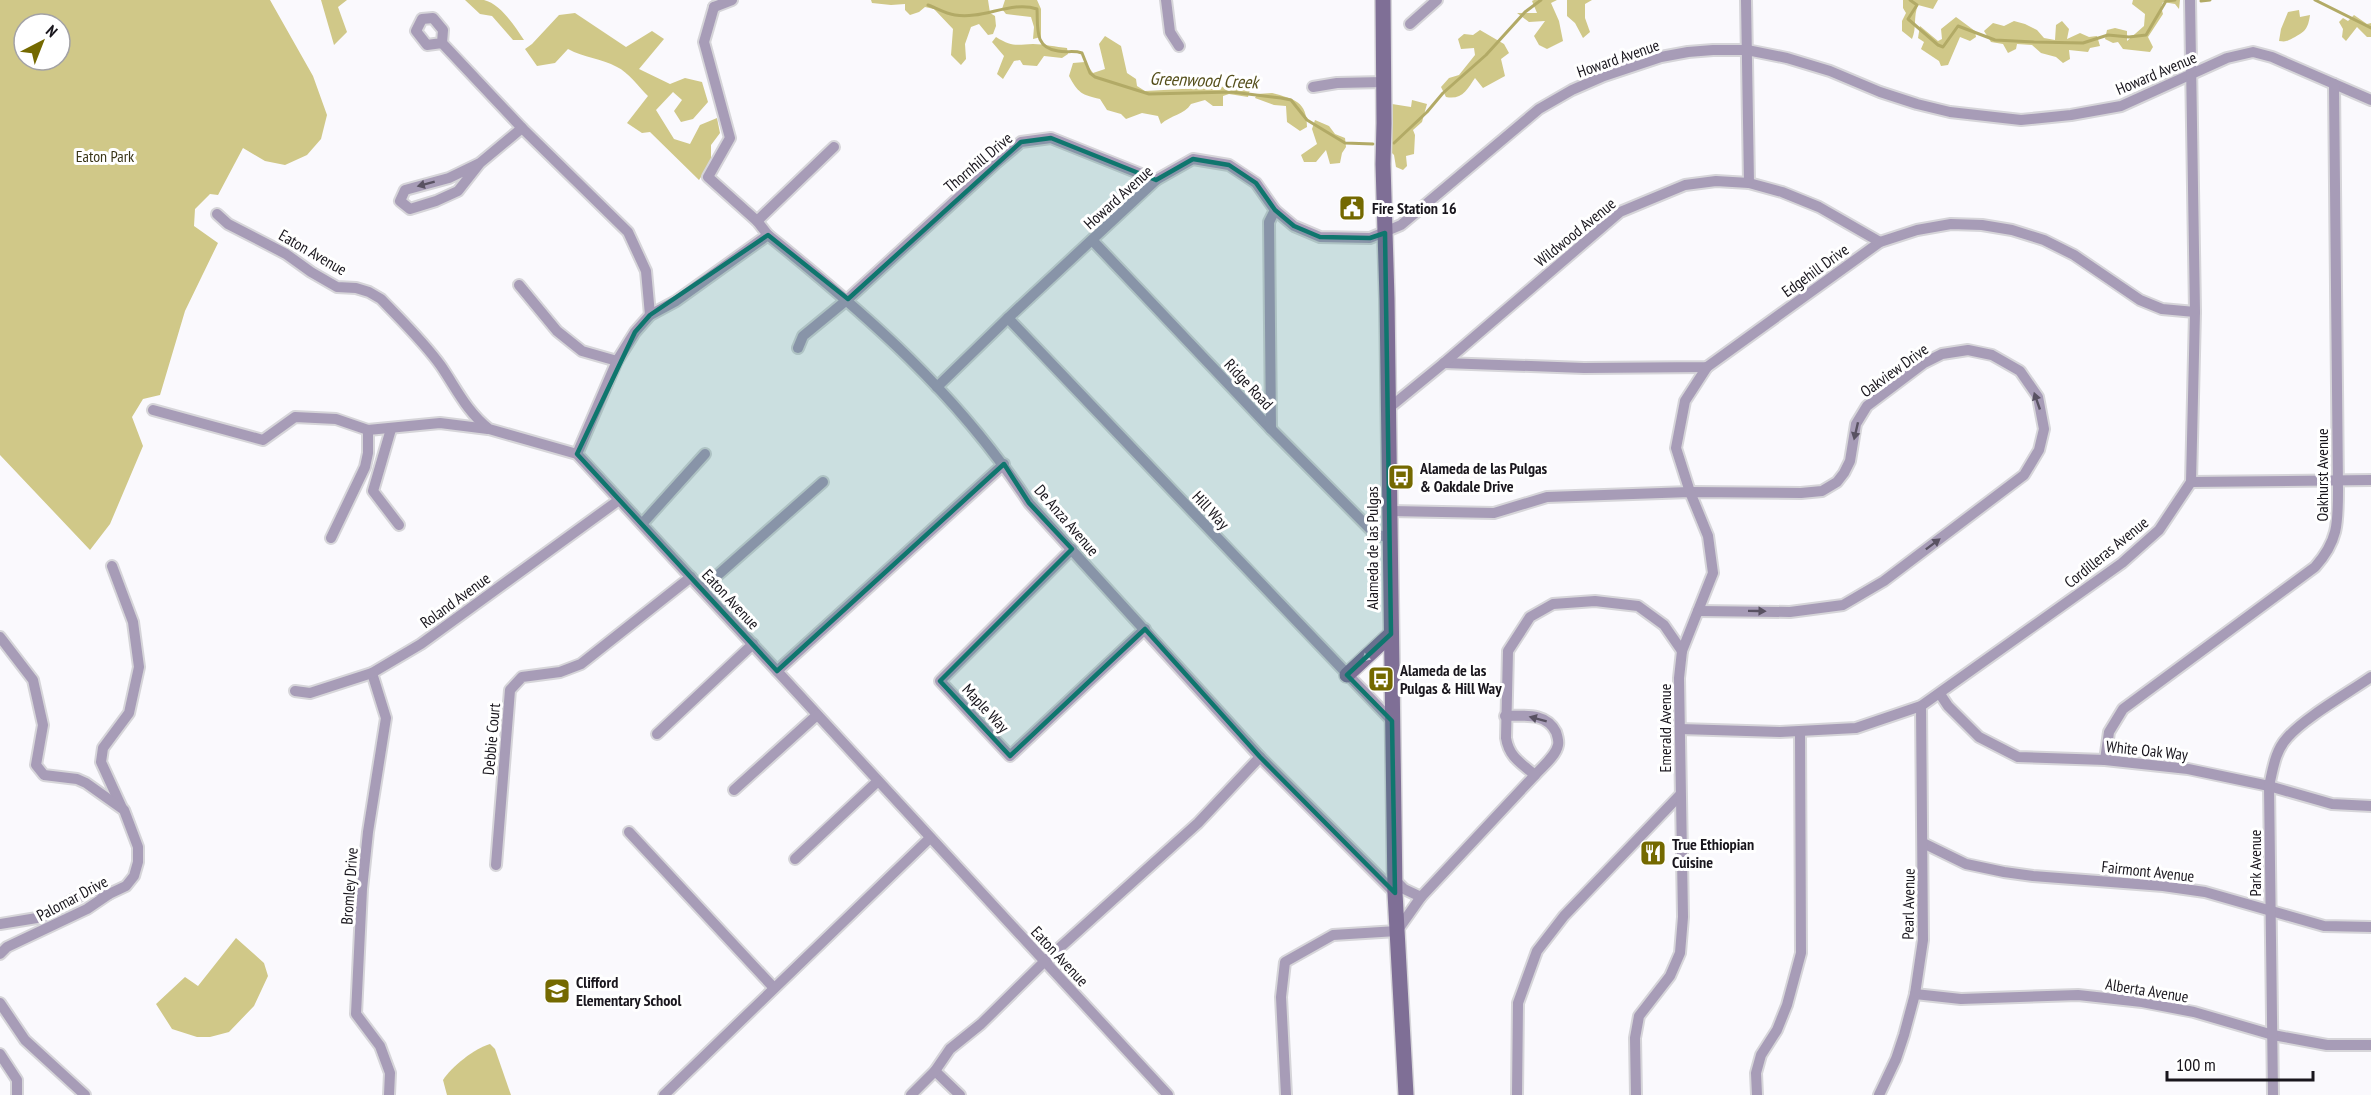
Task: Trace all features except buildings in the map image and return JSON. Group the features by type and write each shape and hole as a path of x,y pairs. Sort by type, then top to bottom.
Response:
{"main road":[{"name":"Alameda de las Pulgas","path":"1383,0 1383,164 1389,408 1395,886 1406,1095"},
{"path":"1347,675 1391,634"}],"street":[{"path":"710,4 732,0"},
{"path":"1166,0 1170,32 1179,46"},
{"path":"1410,24 1437,0"},
{"path":"1746,0 1749,183"},
{"path":"2190,0 2194,312 2190,482 2371,480"},
{"name":"De Anza Avenue","path":"710,4 704,42 730,138 708,177 758,221 768,235 848,299 903,350 1004,464 1029,503 1260,757 1395,886 1421,897"},
{"path":"442,43 522,128 628,232 646,272 650,315"},
{"name":"Howard Avenue","path":"937,387 1155,180 1193,159 1229,165 1256,183 1275,210 1294,226 1320,237 1370,238 1401,225 1539,109 1572,90 1604,76 1661,57 1713,50 1747,50 1808,64 1880,92 1939,109 1988,118 2021,120 2071,115 2121,106 2227,58 2253,52 2272,57 2371,100"},
{"path":"1313,87 1337,82 1384,82"},
{"name":"Oakhurst Avenue","path":"2105,760 2109,732 2122,709 2315,567 2326,554 2338,525 2334,84"},
{"path":"480,163 449,178 405,190 400,201 410,209 458,191 480,163 522,128"},
{"name":"Thornhill Drive","path":"798,348 803,336 848,299 994,164 1021,142 1051,138 1155,180"},
{"path":"758,221 834,147"},
{"name":"Wildwood Avenue","path":"1389,408 1620,212 1685,185 1716,182 1749,183 1782,192 1819,207 1880,242"},
{"path":"1271,429 1269,222 1275,210"},
{"name":"Eaton Avenue","path":"217,214 228,224 286,254 329,282 337,286 369,292 381,299 440,365 454,390 477,420 489,429 578,454 1168,1095"},
{"name":"Edgehill Drive","path":"1707,367 1880,242 1917,230 1951,224 1982,225 2012,230 2044,240 2074,255 2140,300 2162,309 2194,312"},
{"path":"578,454 617,361 635,332 650,315 676,302 768,235"},
{"name":"Ridge Road","path":"1093,241 1376,536 1389,537"},
{"path":"519,285 557,331 582,351 617,361"},
{"name":"Hill Way","path":"1008,318 1392,721"},
{"name":"Oakview Drive","path":"1390,511 1494,513 1547,497 1690,492 1822,491 1837,482 1844,473 1850,461 1856,424 1867,406 1924,363 1942,354 1968,350 1992,355 2020,371 2037,398 2044,429 2039,450 2024,476 1884,580 1842,605 1790,612 1698,610"},
{"path":"1444,363 1584,368 1707,367"},
{"name":"Emerald Avenue","path":"1636,1095 1635,1038 1639,1016 1670,976 1680,953 1683,917 1679,678 1682,651 1713,573 1708,536 1690,492 1676,448 1685,400 1707,367"},
{"path":"153,410 263,440 295,417 336,419 368,430 440,423 489,429"},
{"path":"391,429 373,491 399,525"},
{"path":"331,538 364,467 368,453 368,430"},
{"path":"642,524 705,454"},
{"path":"777,671 1004,464"},
{"path":"702,589 824,482"},
{"name":"Cordilleras Avenue","path":"1680,729 1800,732 1856,728 1921,706 2122,563 2160,530 2190,482"},
{"name":"Roland Avenue","path":"295,691 310,693 372,672 421,644 619,500"},
{"name":"Maple Way","path":"1072,549 940,681 1010,756 1145,629"},
{"name":"Palomar Drive","path":"0,954 7,947 87,909 126,886 134,876 138,862 138,847 124,810 101,762 103,748 129,713 139,667 133,622 112,566"},
{"name":"Debbie Court","path":"496,865 510,690 522,677 560,672 581,663 691,577"},
{"path":"1535,775 1508,750 1505,716 1508,651 1530,617 1553,604 1595,601 1638,606 1664,625 1682,651"},
{"path":"0,637 33,680 43,725 36,765 40,771 44,775 77,779 86,783 124,810"},
{"path":"657,734 753,644"},
{"name":"Bromley Drive","path":"372,672 386,718 368,832 362,889 357,1014 380,1046 390,1073 389,1095"},
{"name":"Park Avenue","path":"2273,1095 2269,786 2276,756 2286,738 2371,677"},
{"name":"White Oak Way","path":"1940,694 1948,706 1979,737 2018,757 2105,760 2188,769 2269,786 2332,804 2371,806"},
{"name":"Pearl Avenue","path":"1879,1095 1896,1059 1915,994 1923,940 1921,706"},
{"path":"734,789 817,715"},
{"path":"1286,1095 1281,997 1285,962 1333,935 1397,931 1421,897 1554,753 1558,745 1557,735 1552,726 1537,716 1505,716"},
{"path":"1757,1095 1756,1073 1761,1055 1777,1030 1787,1005 1801,953 1800,732"},
{"path":"911,1095 935,1071 950,1049 1006,1001 1045,961 1198,823 1260,757"},
{"path":"795,860 878,781"},
{"path":"1517,1095 1518,1003 1537,951 1563,916 1680,795"},
{"path":"629,832 774,988"},
{"path":"664,1095 930,838"},
{"name":"Fairmont Avenue","path":"1923,843 1966,864 2004,872 2194,891 2324,926 2371,927"},
{"path":"0,924 43,917 88,891 97,890 110,894"},
{"name":"Alberta Avenue","path":"1915,994 1960,999 2078,995 2142,1002 2194,1012 2273,1035 2327,1045 2371,1045"},
{"path":"0,1003 25,1040 85,1095"},
{"path":"0,1054 16,1080 17,1095"},
{"path":"935,1071 960,1095"}],"highlighted area":[{"path":"1051,138 1156,180 1193,159 1229,165 1256,183 1275,210 1294,226 1320,237 1370,238 1385,233 1391,634 1347,675 1392,721 1395,893 1260,757 1145,629 1010,756 940,681 1072,549 1029,503 1004,464 777,671 577,454 635,332 650,315 768,235 848,299 1021,142"}],"green space":[{"name":"Eaton Park","path":"0,0 270,0 313,76 327,115 321,139 307,155 285,165 265,161 243,148 218,195 210,194 195,209 194,226 218,243 185,311 160,395 143,399 132,417 143,446 110,524 90,550 0,455"},
{"path":"321,0 347,0 338,7 347,32 334,45"},
{"path":"465,0 484,0 496,6 524,40 513,40 492,16 480,14"},
{"path":"871,0 988,0 990,13 995,16 996,26 993,34 988,35 979,24 971,27 965,44 966,59 961,65 951,55 953,29 934,9 925,7 910,15 905,10 905,4 872,3"},
{"path":"1005,0 1037,0 1041,9 1041,37 1033,39 1034,27 1031,17 1006,14 1002,9"},
{"path":"1557,0 1551,3 1559,21 1563,41 1547,49 1539,45 1534,36 1545,21 1529,22 1517,13 1537,13 1532,1"},
{"path":"1567,0 1592,0 1585,4 1585,18 1590,32 1583,38 1575,23 1567,16"},
{"path":"1903,0 1938,0 1933,9 1918,5 1912,39 1902,31 1902,21 1906,13"},
{"path":"2133,0 2180,0 2179,9 2175,4 2163,2 2161,7 2163,14 2148,37 2153,47 2150,52 2123,49 2118,42 2113,43 2105,39 2107,30 2115,28 2127,31 2127,41 2144,26 2145,14 2132,4"},
{"path":"2299,10 2300,17 2310,15 2305,30 2288,41 2279,41 2288,12"},
{"path":"575,13 626,47 652,31 664,39 639,69 670,84 685,78 702,82 708,102 693,119 681,122 674,111 682,100 673,92 656,110 674,139 690,144 700,125 717,118 720,133 711,145 711,162 699,180 650,132 642,133 627,123 648,96 621,69 568,49 555,63 537,66 525,49 559,15"},
{"path":"2354,15 2367,24 2371,23 2371,37 2367,37 2357,27 2346,41 2342,37 2343,29 2339,22 2343,18 2348,21"},
{"path":"1956,17 1975,31 1976,37 1970,41 1960,37 1948,65 1941,66 1939,61 1921,49 1924,42 1918,38 1920,26 1938,41 1942,39 1941,29"},
{"path":"2014,21 2037,30 2044,38 2055,40 2056,25 2062,21 2069,29 2067,39 2080,33 2089,37 2097,36 2100,46 2090,48 2088,52 2069,50 2070,59 2063,63 2056,57 2041,53 2032,45 2017,44 2016,49 2008,53 2003,44 1991,42 1984,31 1993,23 2004,26"},
{"path":"1480,30 1504,44 1509,53 1501,59 1505,76 1483,88 1475,78 1467,90 1460,95 1452,98 1446,97 1441,87 1449,78 1459,75 1475,55 1474,48 1461,49 1458,39 1464,34 1473,35"},
{"path":"1105,36 1121,46 1127,73 1136,79 1137,86 1145,91 1238,86 1250,89 1248,97 1229,94 1223,96 1223,106 1213,106 1205,100 1191,104 1161,124 1158,116 1142,113 1126,119 1121,114 1107,110 1100,99 1081,92 1069,76 1073,63 1085,62 1093,73 1105,69 1099,44"},
{"path":"996,37 1014,45 1037,44 1067,48 1068,54 1062,58 1044,56 1037,66 1023,65 1020,60 1014,61 1003,79 997,74 1004,56 992,42"},
{"path":"1272,93 1298,102 1305,112 1307,127 1300,131 1287,122 1286,106 1274,105 1255,98 1257,94"},
{"path":"1412,100 1427,104 1422,122 1413,130 1414,154 1406,156 1407,166 1403,170 1396,167 1394,155 1389,150 1387,109 1392,104 1411,107"},
{"path":"1315,120 1329,126 1335,134 1345,138 1346,147 1340,163 1330,164 1326,150 1316,162 1304,162 1301,155 1317,144 1312,129"},
{"path":"236,938 264,963 268,976 254,1006 229,1032 210,1037 197,1037 172,1029 156,1004 185,977 198,986"},
{"path":"490,1044 495,1049 511,1095 447,1095 443,1080 447,1075 457,1064"}],"waterway":[{"name":"Greenwood Creek","path":"1394,143 1427,112 1443,93 1486,55 1525,12 1541,0"},
{"name":"Greenwood Creek","path":"1910,0 1917,5 1908,19 1943,47 1958,26 1995,40 2034,42 2083,43 2108,35 2129,37 2146,35 2166,1 2175,0"},
{"name":"Greenwood Creek","path":"2201,1 2210,0"},
{"name":"Greenwood Creek","path":"2315,0 2371,28"},
{"name":"Greenwood Creek","path":"928,5 948,13 965,16 1017,7 1037,9 1039,36 1045,46 1058,51 1082,53 1090,73 1095,77 1149,94 1232,92 1291,100 1307,120 1345,143 1373,144"}],"place":[{"name":"Fire Station 16","path":"1352,208"},
{"name":"Alameda de las Pulgas & Oakdale Drive","path":"1401,477"},
{"name":"Alameda de las Pulgas & Hill Way","path":"1381,679"},
{"name":"True Ethiopian Cuisine","path":"1653,853"},
{"name":"Clifford Elementary School","path":"557,991"}]}
